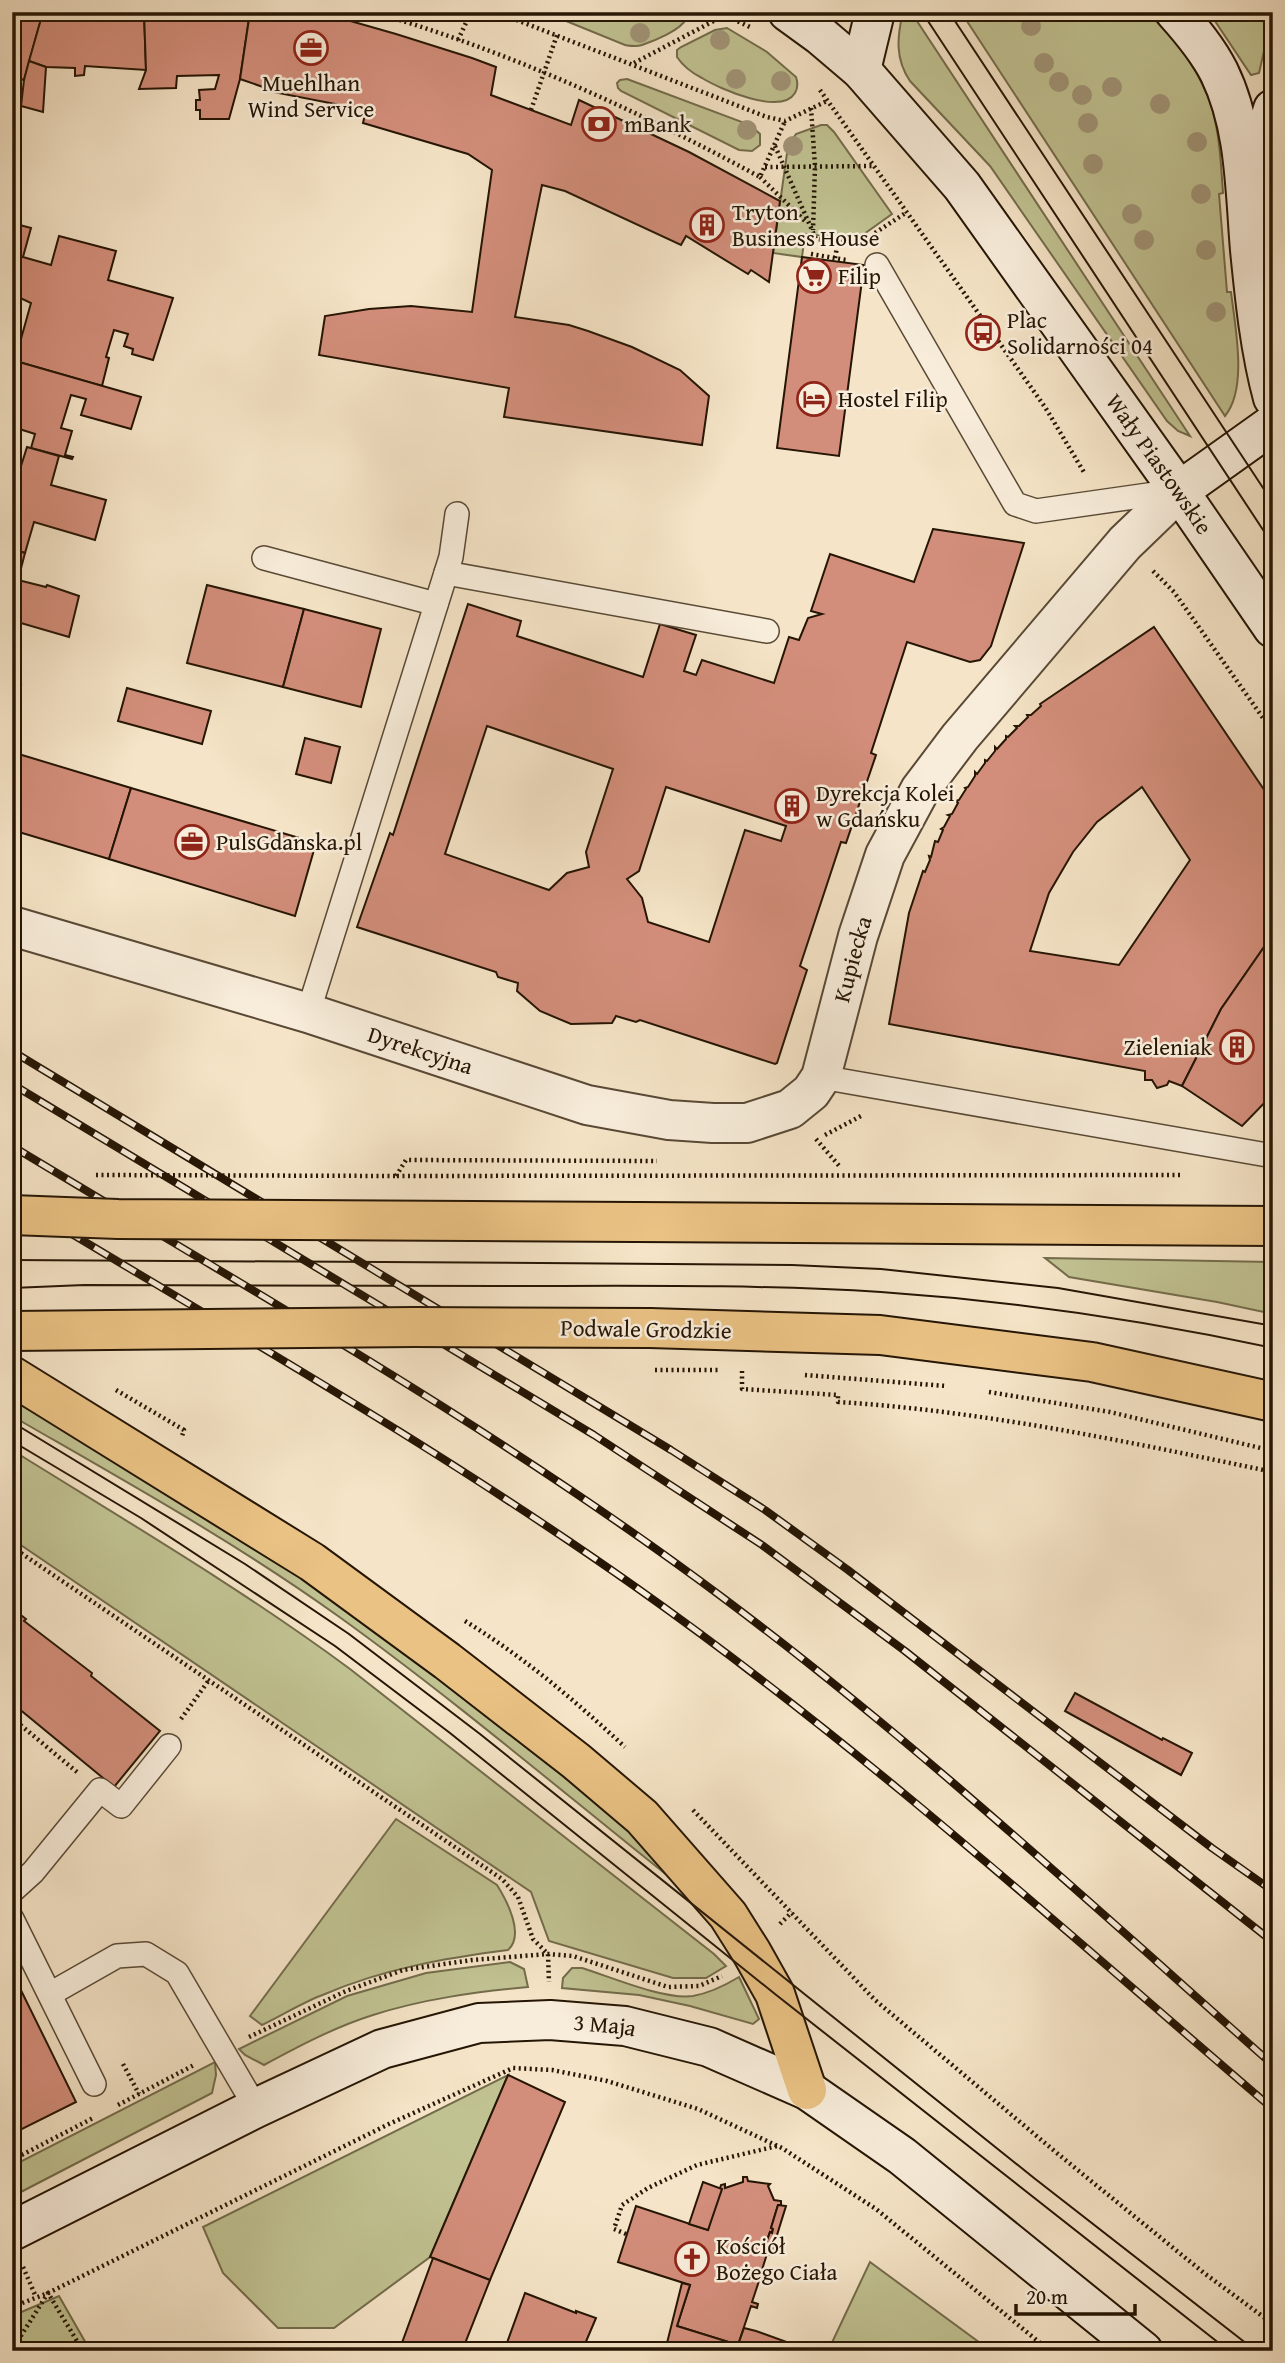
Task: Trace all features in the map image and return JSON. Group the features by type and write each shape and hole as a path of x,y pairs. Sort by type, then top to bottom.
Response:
{"main road":[{"path":"861,70 875,12"},
{"path":"1175,12 1197,37 1219,72 1234,111 1245,170 1261,354 1273,398"},
{"name":"Wały Piastowskie","path":"773,22 821,36 861,70 962,186 1273,628"},
{"path":"1245,170 1273,109"},
{"name":"Kupiecka","path":"821,1077 858,936 885,855 920,790 960,737 1125,543 1179,491 1273,424"},
{"name":"Dyrekcyjna","path":"12,926 308,1013 587,1105 669,1120 747,1123 790,1109 811,1092 821,1077"},
{"path":"12,1215 118,1219 1273,1226"},
{"name":"Podwale Grodzkie","path":"12,1331 414,1327 650,1328 894,1337 1092,1362 1273,1402"},
{"path":"12,1376 312,1562 469,1678 576,1761 642,1817 728,1915 752,1953 775,1994 807,2090"},
{"name":"3 Maja","path":"17,2247 256,2108 382,2049 479,2024 550,2020 625,2026 709,2047 807,2090 902,2155 1143,2351"}],"lane":[{"path":"877,265 1015,504 1036,511 1179,491"},
{"path":"308,1013 451,557 457,514"},
{"path":"264,558 436,604"},
{"path":"446,573 768,631"},
{"path":"821,1077 1273,1156"},
{"path":"12,1891 33,1872 100,1790 121,1806 169,1746"},
{"path":"12,1919 94,2084"},
{"path":"50,1994 117,1956 146,1954 177,1973 256,2108"}],"path":[{"path":"373,12 544,72 696,143 760,177 812,229"},
{"path":"458,40 471,12"},
{"path":"496,12 633,63 737,107 785,121"},
{"path":"718,12 773,22"},
{"path":"633,63 727,13"},
{"path":"531,110 557,35"},
{"path":"815,82 1060,430 1088,479 1094,503"},
{"path":"760,177 785,121 827,100"},
{"path":"811,108 815,166 812,229"},
{"path":"775,145 816,239 859,244"},
{"path":"765,167 874,166"},
{"path":"897,219 907,212"},
{"path":"835,258 838,242"},
{"path":"1125,543 1174,592 1273,732"},
{"path":"816,1139 841,1168"},
{"path":"396,1176 406,1160 506,1159"},
{"path":"82,1175 1191,1175"},
{"path":"720,1370 755,1372"},
{"path":"742,1371 742,1389 838,1395 838,1402 912,1407 1110,1438 1273,1472"},
{"path":"794,1375 954,1387"},
{"path":"980,1391 1110,1412 1273,1451"},
{"path":"12,1547 502,1879 518,1897 533,1939 548,1954 549,1988"},
{"path":"169,1746 167,1738 209,1680"},
{"path":"12,1718 100,1790"},
{"path":"116,2106 223,2050 346,1991 403,1970 472,1960 548,1954 573,1956 668,1987 699,1986 732,1972"},
{"path":"123,2064 139,2094"},
{"path":"12,2307 48,2293 389,2124 513,2068 552,2070 607,2081 698,2109 778,2146 876,2209 1050,2351"},
{"path":"12,2160 104,2112"},
{"path":"626,2234 614,2229 622,2206 648,2188 697,2165 778,2146"},
{"path":"17,2247 36,2297"},
{"path":"12,2350 48,2293"},
{"path":"48,2293 83,2351"}],"green space":[{"path":"544,12 674,12 686,19 667,35 634,46 625,45"},
{"path":"903,12 911,12 1190,436 1178,431 1167,421 990,166 910,81 902,64 899,48"},
{"path":"961,12 1146,12 1187,57 1208,98 1220,152 1223,193 1219,194 1227,292 1231,292 1238,356 1236,390 1225,416"},
{"path":"1209,12 1273,12 1259,73 1251,75"},
{"path":"727,28 767,52 796,77 795,93 788,99 777,102 736,94 698,76 677,57 677,50 681,47 715,30"},
{"path":"627,79 750,125 760,134 760,145 752,151 739,150 621,91 617,83"},
{"path":"827,125 834,132 892,214 857,239 805,234 802,257 773,253 788,146 796,134"},
{"path":"1045,1258 1273,1262 1273,1314 1069,1277"},
{"path":"12,1399 298,1575 448,1685 569,1781 647,1847 668,1876 464,1711 338,1616 219,1537 12,1416"},
{"path":"12,1450 226,1583 350,1669 726,1966 706,1978 673,1978 549,1941 531,1892 12,1539"},
{"path":"396,1819 497,1885 513,1918 513,1944 508,1950 392,1971 347,1985 262,2025 250,2016"},
{"path":"510,1962 524,1969 528,1987 449,1997 392,2009 331,2031 264,2065 239,2049 347,1996 426,1973"},
{"path":"572,1968 582,1968 653,1991 681,1996 705,1993 739,1977 759,2019 753,2024 639,1995 562,1988 563,1978"},
{"path":"215,2062 216,2075 212,2093 17,2194 12,2191 12,2166"},
{"path":"508,2075 430,2257 334,2328 278,2328 223,2273 203,2227"},
{"path":"870,2262 991,2351 828,2351"},
{"path":"59,2296 87,2345 115,2351 12,2351 12,2316"}],"building":[{"path":"12,12 43,12 24,80 12,77"},
{"path":"43,12 144,12 146,70 85,66 84,75 75,76 75,68 46,67 29,61"},
{"path":"144,12 250,12 240,79 229,119 200,119 200,110 196,110 196,100 200,100 199,90 215,89 219,75 177,76 176,88 139,89 146,70"},
{"name":"Tryton Business House","path":"250,12 319,12 472,58 496,67 491,95 571,125 579,100 689,152 780,201 769,282 751,270 748,274 686,236 681,245 565,191 542,185 515,317 569,325 588,331 632,347 680,370 709,396 702,445 504,417 509,388 319,355 325,316 411,306 472,312 492,170 468,154 363,123 366,110 263,90 263,87 240,79"},
{"path":"29,61 46,67 43,112 21,106"},
{"path":"12,223 31,228 23,257 51,265 59,236 116,251 108,280 173,298 153,360 132,354 133,349 124,346 128,334 114,330 106,357 109,358 102,386 12,360 12,344 19,346 31,303 12,294"},
{"path":"802,257 864,265 839,456 777,448"},
{"path":"12,360 141,397 131,429 81,415 86,399 71,395 61,428 72,431 65,455 73,457 72,459 31,448 35,434 13,427 12,429"},
{"path":"27,447 59,456 51,485 106,500 95,540 34,522 25,553 12,549 12,463 21,466"},
{"name":"Dyrekcja Kolei w Gdańsku","path":"933,529 1024,543 991,646 980,660 970,662 907,642 871,753 876,755 846,843 841,842 800,966 807,970 777,1063 640,1020 636,1022 616,1016 612,1023 571,1024 540,1011 517,991 518,983 498,977 496,972 357,927 390,833 393,835 468,604 521,621 517,636 643,677 660,624 696,635 684,671 696,675 702,660 774,683 789,637 799,640 808,618 822,614 811,611 830,554 914,582","holes":["487,726 613,769 586,852 589,867 567,873 549,890 445,854","666,787 786,826 781,841 745,830 709,942 648,922 642,898 627,879 639,871"]},
{"path":"12,549 25,553 18,580 46,587 47,585 79,596 69,637 14,621 12,627"},
{"path":"207,585 304,609 283,687 187,663"},
{"path":"304,609 381,629 361,707 283,687"},
{"path":"1154,627 1273,803 1273,934 1221,1009 1182,1086 1169,1081 1167,1085 1157,1088 1152,1080 1145,1080 1145,1071 889,1024 909,913 935,841 938,842 943,830 941,829 950,816 948,815 952,814 958,803 956,801 968,787 975,772 977,774 985,760 995,751 995,747 997,749 1006,736 1017,728 1015,726 1019,726 1027,715 1031,715 1041,706 1040,704","holes":["1142,787 1190,860 1119,965 1030,951 1049,893 1073,852 1097,822"]},
{"path":"12,683 21,685 12,715"},
{"path":"127,688 211,711 202,744 118,721"},
{"path":"305,738 340,747 331,783 296,774"},
{"path":"12,752 131,788 109,859 12,830"},
{"path":"131,788 316,843 295,916 109,859"},
{"name":"Zieleniak","path":"1273,934 1273,1094 1242,1126 1182,1086 1221,1009"},
{"path":"12,1608 26,1619 24,1621 92,1673 91,1676 160,1731 114,1787 12,1703"},
{"path":"1075,1693 1162,1740 1163,1738 1192,1753 1181,1775 1065,1711"},
{"path":"12,1972 76,2102 12,2134"},
{"path":"508,2075 565,2102 490,2280 430,2257"},
{"name":"Kościół Bożego Ciała","path":"743,2177 747,2177 748,2181 770,2184 768,2186 774,2200 781,2201 781,2205 778,2205 772,2233 770,2232 764,2249 772,2251 771,2255 767,2254 760,2276 767,2278 765,2283 759,2281 752,2302 758,2304 757,2308 751,2306 738,2345 677,2326 690,2285 618,2262 636,2206 708,2230 721,2185 725,2184 725,2188 743,2182"},
{"path":"703,2182 722,2189 708,2230 689,2224"},
{"path":"778,2205 786,2206 772,2251 764,2249 770,2232 772,2233"},
{"path":"433,2258 490,2280 462,2351 399,2351"},
{"path":"682,2283 690,2285 677,2326 732,2343 728,2351 691,2351 667,2343"},
{"path":"525,2293 596,2318 582,2351 504,2351"},
{"path":"744,2328 795,2345 792,2351 728,2351 732,2343 738,2345"}],"tram line":[{"path":"922,12 1273,545"},
{"path":"949,12 1273,503"},
{"path":"12,1260 792,1265 881,1269 1058,1288 1273,1326"},
{"path":"12,1288 84,1285 291,1285 833,1289 1029,1306 1127,1320 1273,1348"},
{"path":"12,1422 245,1564 349,1634 480,1734 1034,2178 1256,2351"},
{"path":"12,1441 141,1518 335,1646 450,1733 775,1994 1229,2351"}],"railway":[{"path":"12,1051 671,1450 765,1510 848,1570 1212,1848 1273,1891"},
{"path":"12,1084 594,1435 762,1545 905,1651 1273,1942"},
{"path":"12,1146 373,1363 637,1535 722,1597 864,1708 1070,1885 1273,2065"},
{"path":"12,1198 406,1436 637,1588 720,1648 882,1775 1273,2109"}],"place":[{"name":"Muehlhan Wind Service","path":"311,48"},
{"name":"mBank","path":"599,124"},
{"name":"Tryton Business House","path":"707,225"},
{"name":"Filip","path":"814,276"},
{"name":"Plac Solidarności 04","path":"983,333"},
{"name":"Hostel Filip","path":"814,399"},
{"name":"Dyrekcja Kolei w Gdańsku","path":"792,806"},
{"name":"PulsGdanska.pl","path":"192,842"},
{"name":"Zieleniak","path":"1237,1047"},
{"name":"Kościół Bożego Ciała","path":"692,2259"}]}
